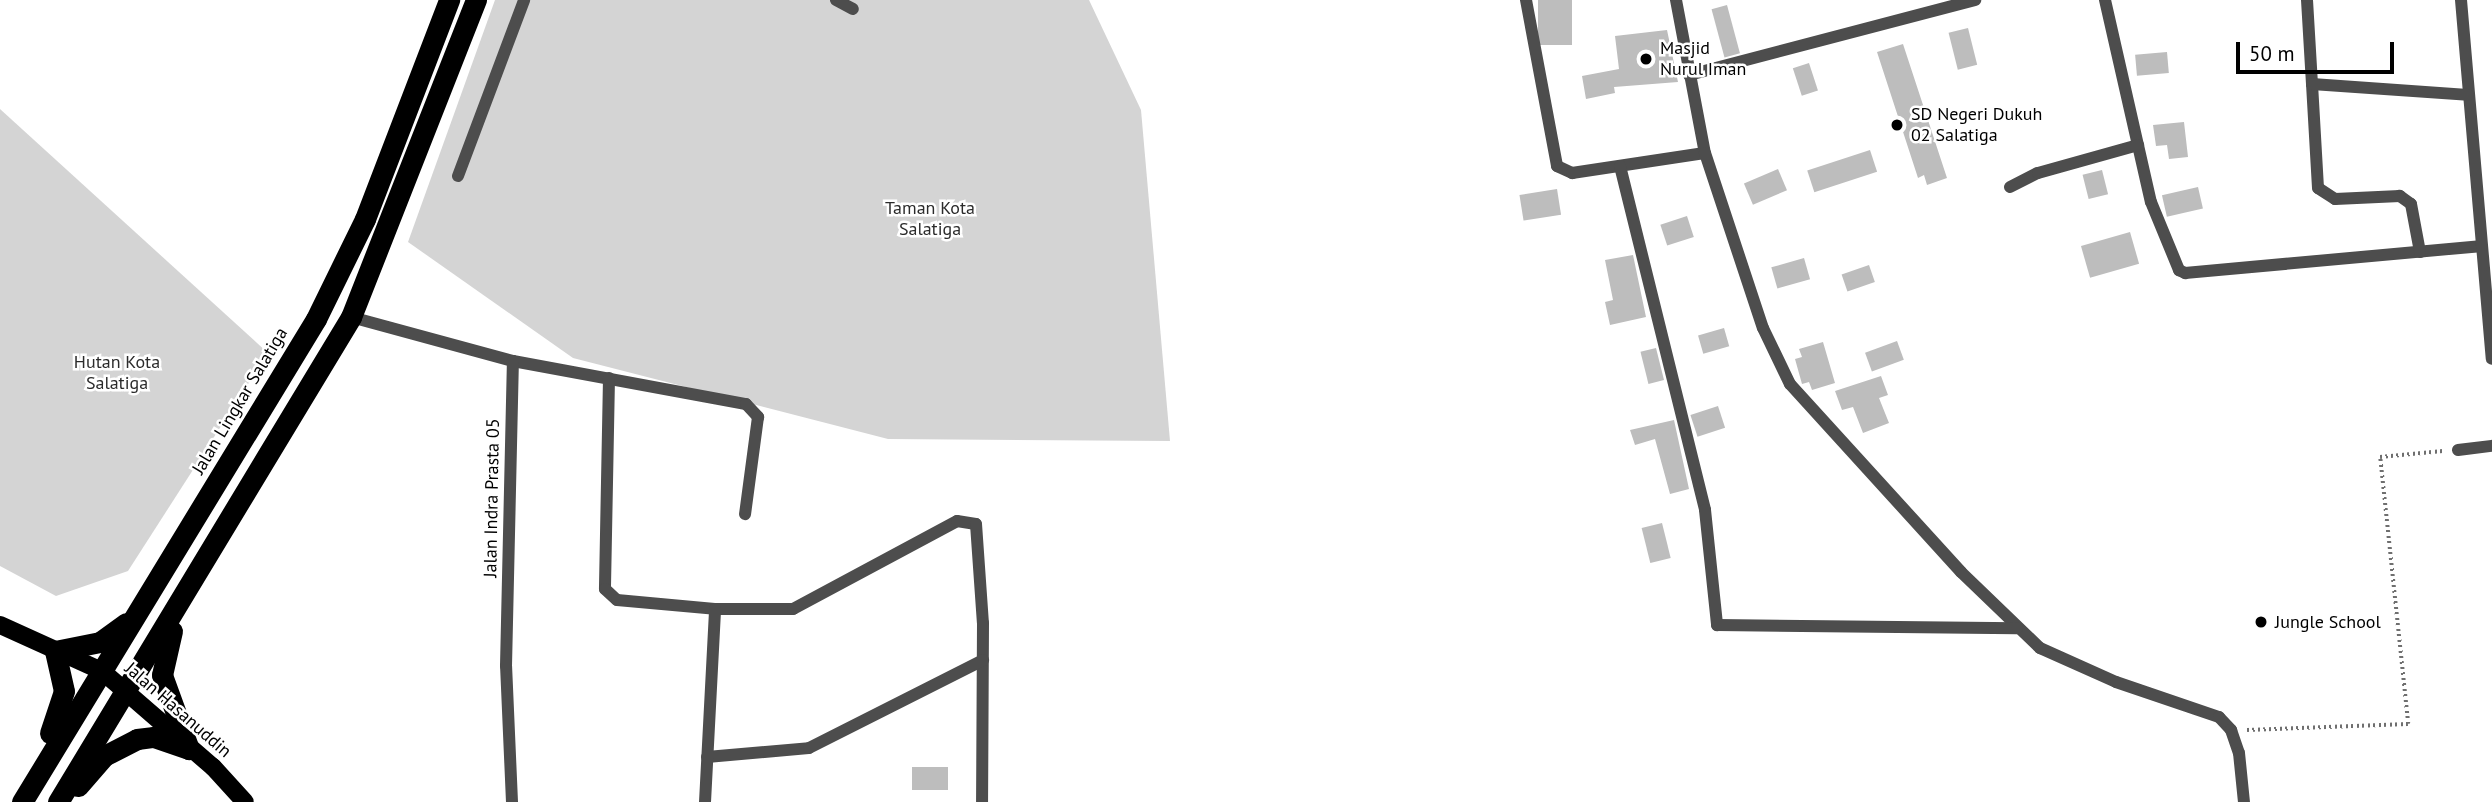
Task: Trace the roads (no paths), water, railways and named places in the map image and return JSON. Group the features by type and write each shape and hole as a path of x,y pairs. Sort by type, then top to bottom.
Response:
{"highway":[{"name":"Jalan Lingkar Salatiga","path":"21,802 316,319 365,219 449,0"},
{"path":"61,802 124,692 351,317 476,0"},
{"path":"21,802 63,701 64,682 55,651 111,637 153,585"},
{"path":"189,586 165,648 162,675 189,750"},
{"path":"61,802 104,757 137,739 154,737 189,750"}],"main road":[{"name":"Jalan Hasanuddin","path":"0,625 102,671 124,692 157,716 189,750 213,767 245,802"}],"street":[{"path":"458,176 524,0"},
{"path":"836,0 853,9"},
{"path":"1526,0 1557,166 1572,173 1705,153"},
{"path":"1675,0 1705,153 1740,265 1784,377 2017,628 2052,656 2198,707 2219,717 2231,730 2239,753 2244,802"},
{"path":"1689,75 1975,0"},
{"path":"2105,0 2151,202 2174,265 2186,273 2480,246"},
{"path":"2307,0 2318,188 2335,198 2400,196 2411,204 2420,252"},
{"path":"2461,0 2480,246 2492,359"},
{"path":"2312,84 2468,95"},
{"path":"2010,187 2038,173 2138,145"},
{"path":"1620,166 1705,510 1717,625 2017,628"},
{"path":"351,317 513,361 754,409 758,417 745,514"},
{"name":"Jalan Indra Prasta 05","path":"512,802 506,666 513,361"},
{"path":"609,378 605,589 617,600 715,609 793,609 957,521 976,524 983,660 982,802"},
{"path":"2458,450 2492,446"},
{"path":"705,802 715,609"},
{"path":"707,757 809,748 983,660"}],"place":[{"name":"Masjid Nurul Iman","path":"1646,59"},
{"name":"SD Negeri Dukuh 02 Salatiga","path":"1897,125"},
{"name":"Jungle School","path":"2261,622"}],"park label":[{"name":"Taman Kota Salatiga","path":"930,220"},
{"name":"Hutan Kota Salatiga","path":"117,373"}]}
